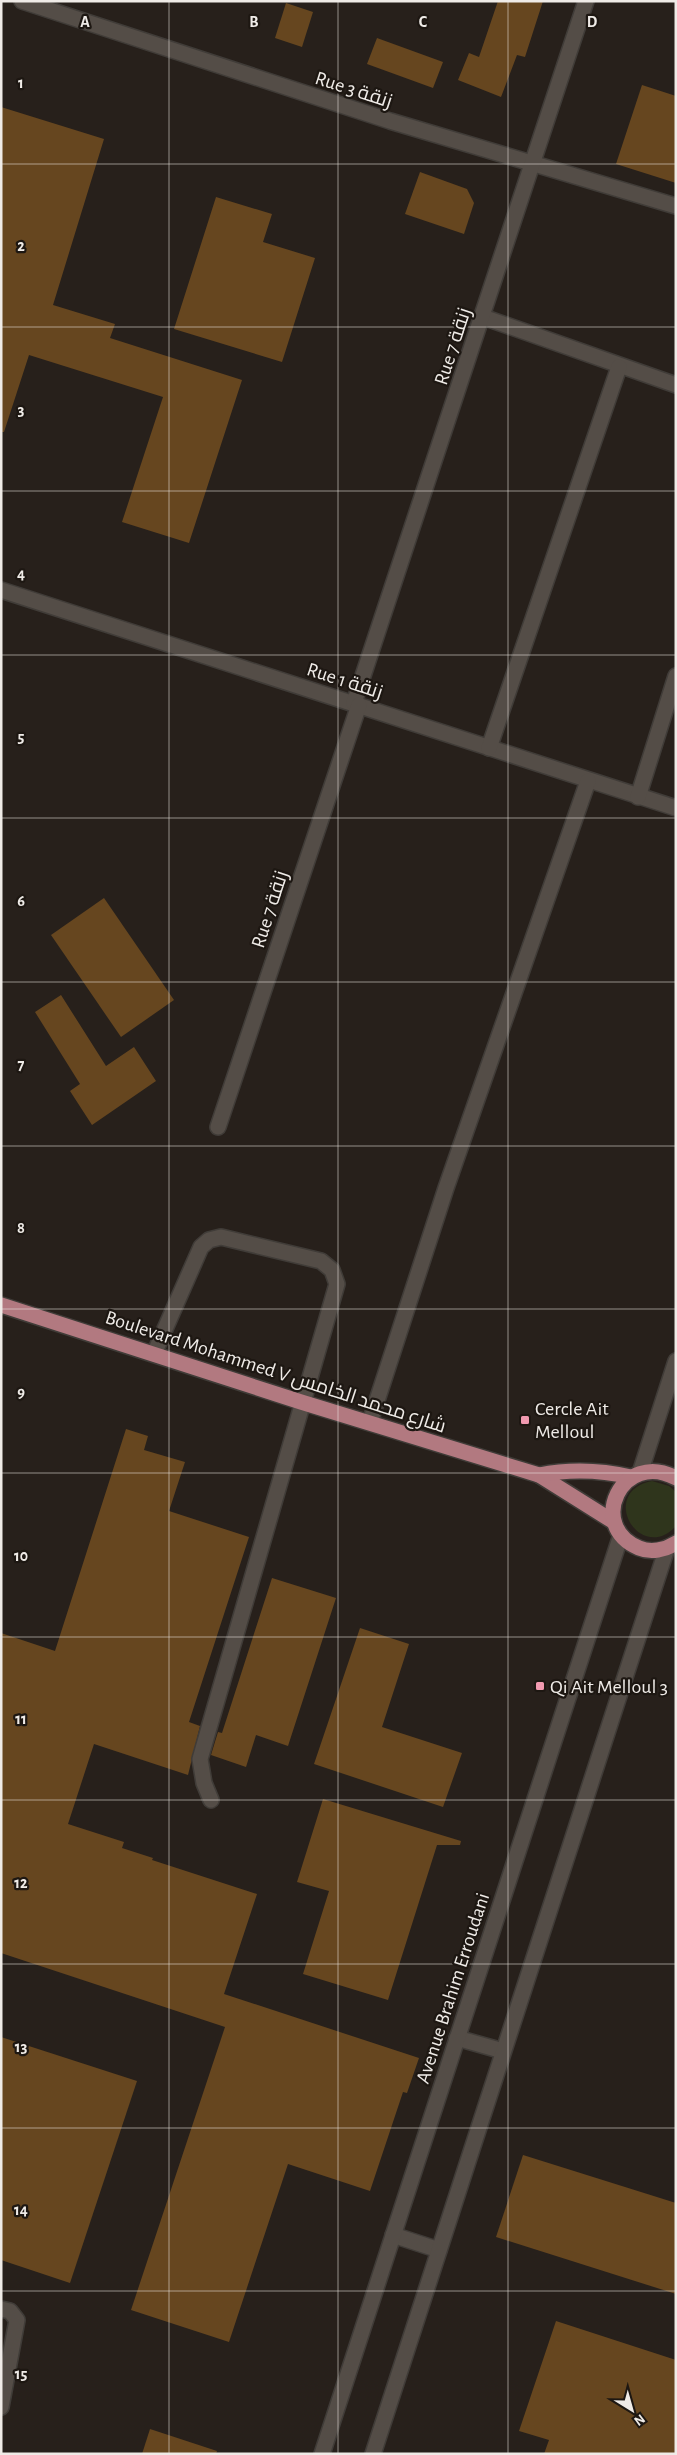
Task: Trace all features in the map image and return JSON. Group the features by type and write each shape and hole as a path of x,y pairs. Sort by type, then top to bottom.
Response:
{"main road":[{"name":"Boulevard Mohammed V شارع محمد الخامس","path":"1,1304 302,1402 539,1475 617,1528 630,1544 654,1551 671,1545"},
{"name":"Boulevard Mohammed V شارع محمد الخامس","path":"539,1475 561,1470 636,1475 654,1471 676,1478"},
{"path":"617,1528 613,1509 615,1496 622,1486 636,1475"}],"street":[{"name":"Rue 3 زنقة","path":"22,1 390,121 676,206"},
{"name":"Rue 7 زنقة","path":"218,1127 586,1"},
{"path":"483,318 619,367 676,385"},
{"path":"488,748 619,367"},
{"name":"Rue 1 زنقة","path":"1,590 676,808"},
{"path":"638,797 676,676"},
{"path":"370,1422 443,1198 588,780"},
{"path":"154,1354 202,1247 209,1240 221,1237 321,1261 332,1270 337,1284 200,1759 204,1783 211,1800"},
{"path":"636,1475 676,1361"},
{"name":"Avenue Brahim Erroudani","path":"322,2454 457,2038 617,1528"},
{"path":"373,2454 503,2051 671,1545"},
{"path":"457,2038 503,2051"},
{"path":"393,2235 439,2250"},
{"path":"1,2309 10,2311 18,2320 1,2407"}],"green space":[{"path":"652,1481 669,1486 676,1492 676,1526 662,1536 649,1537 638,1532 630,1522 626,1510 627,1498 636,1488"}],"building":[{"path":"498,1 543,1 525,57 517,55 501,97 458,80 469,53 479,57"},
{"path":"286,3 313,12 302,47 275,38"},
{"path":"377,38 443,62 433,88 367,64"},
{"path":"642,85 676,96 676,183 616,164"},
{"path":"1,107 104,139 53,305 115,324 110,338 242,380 189,543 122,522 163,397 29,355 4,432 1,432"},
{"path":"420,172 467,189 474,203 464,234 405,214"},
{"path":"216,197 272,214 263,242 315,258 282,362 174,329"},
{"path":"104,898 174,1000 121,1037 51,935"},
{"path":"61,995 106,1066 134,1047 156,1081 92,1125 70,1091 80,1084 35,1012"},
{"path":"126,1429 148,1436 144,1450 185,1462 169,1511 249,1537 189,1722 200,1726 188,1775 94,1744 68,1824 124,1842 122,1848 153,1858 152,1860 257,1894 224,1994 419,2058 407,2093 403,2092 370,2191 288,2164 229,2342 131,2310 225,2027 1,1953 1,1633 55,1651"},
{"path":"272,1578 336,1598 288,1746 256,1735 246,1767 211,1755 218,1732 222,1733"},
{"path":"360,1628 409,1644 382,1727 462,1753 443,1807 314,1764"},
{"path":"323,1799 461,1841 460,1845 437,1845 388,2000 303,1974 329,1891 297,1882"},
{"path":"1,2037 137,2081 70,2283 1,2260"},
{"path":"523,2155 676,2203 676,2294 496,2237"},
{"path":"556,2321 676,2360 676,2454 544,2454 549,2440 519,2431"},
{"path":"150,2429 217,2451 216,2454 142,2454"}],"place":[{"name":"Cercle Ait Melloul","path":"525,1420"},
{"name":"Qi Ait Melloul 3","path":"540,1686"}]}
